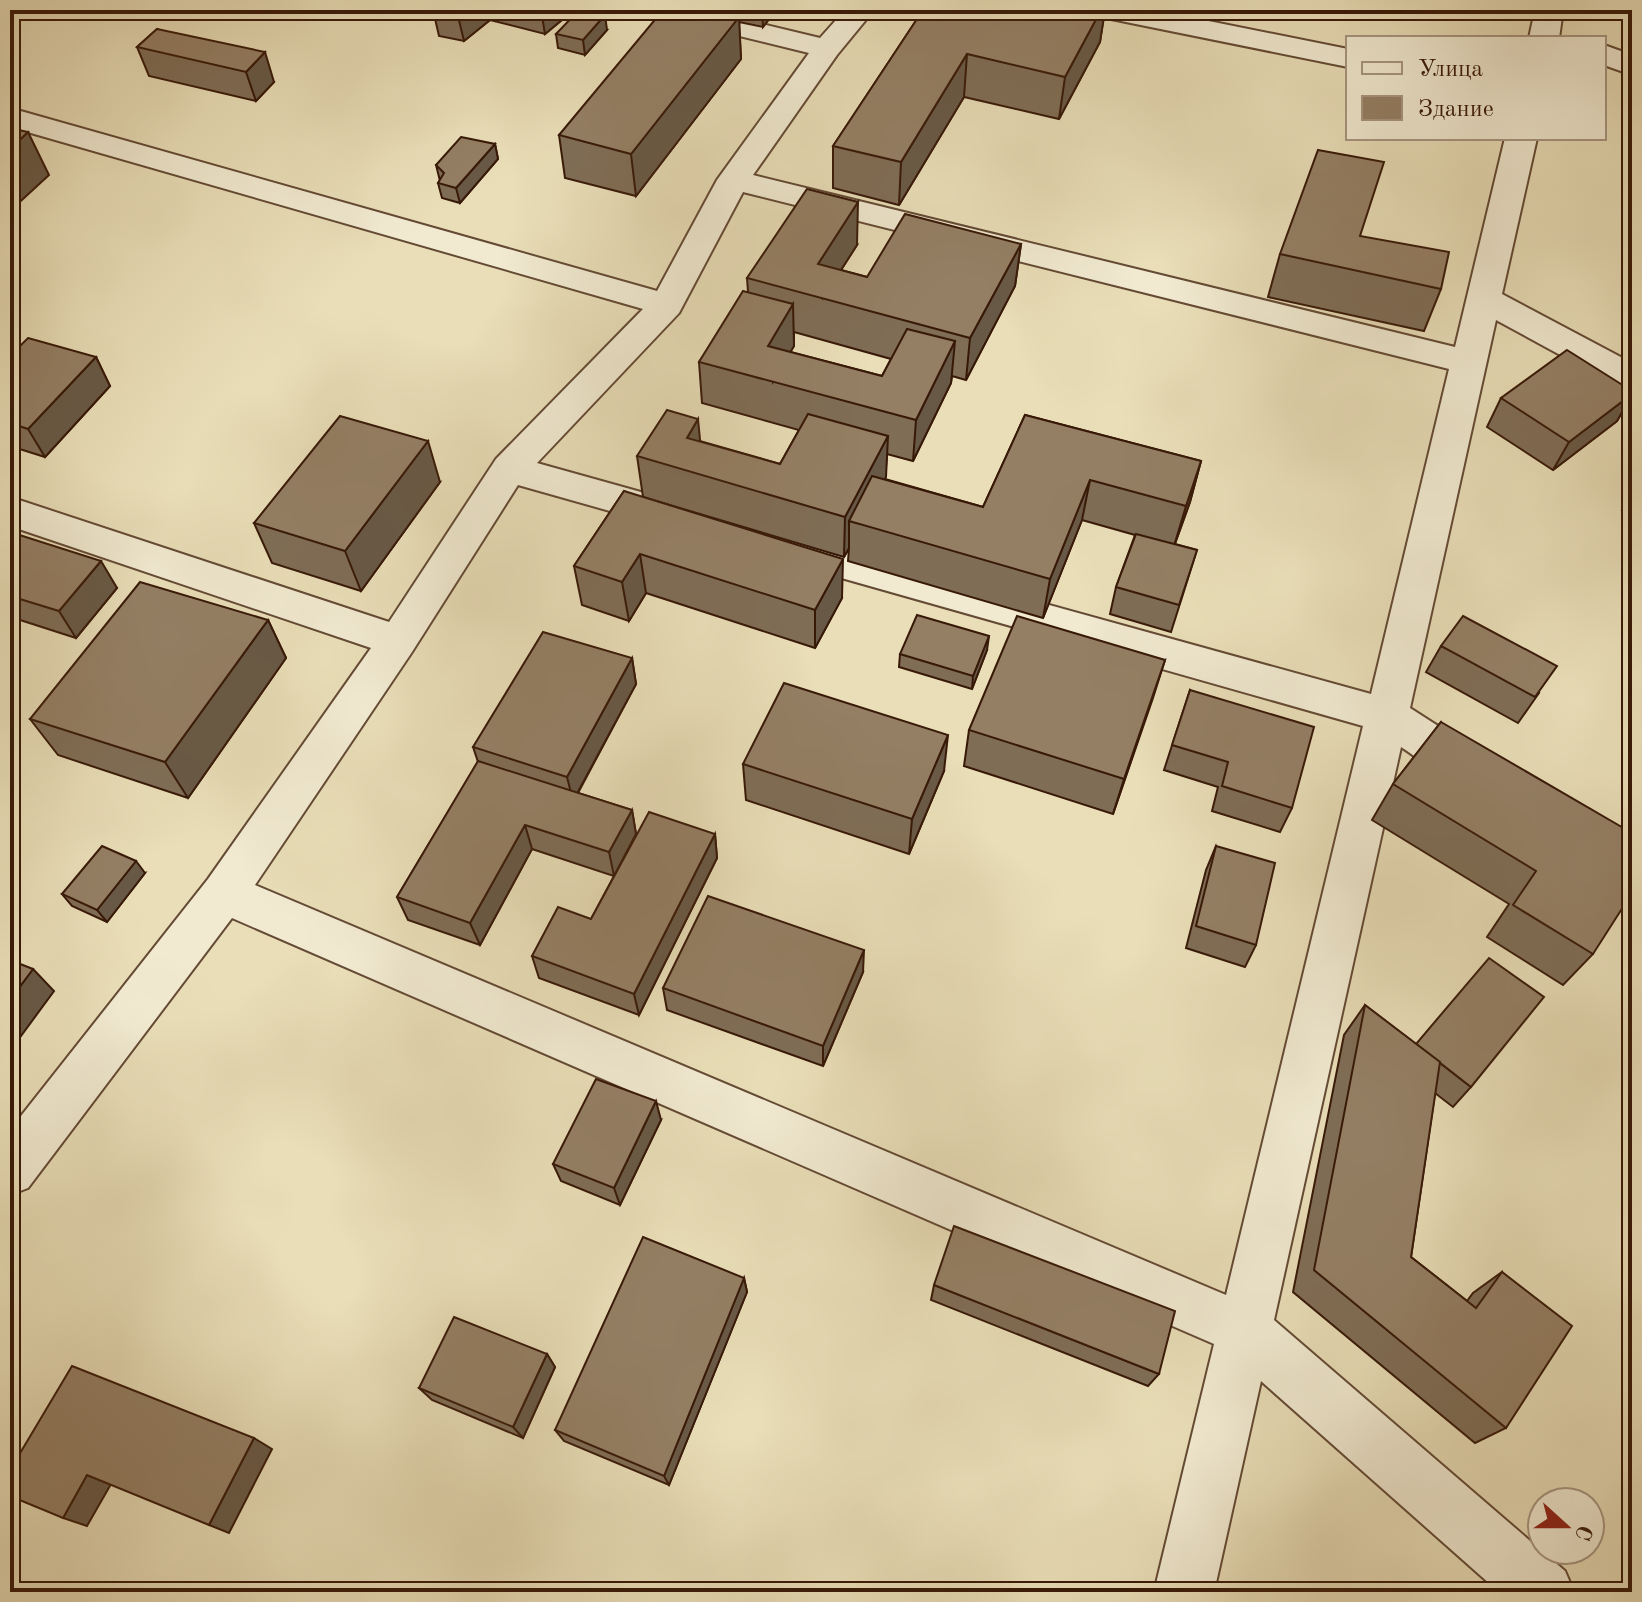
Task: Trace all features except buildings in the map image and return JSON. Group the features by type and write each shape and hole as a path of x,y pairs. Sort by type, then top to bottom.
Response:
{"street":[{"path":"667,10 827,49"},
{"path":"16,1150 224,893 398,641 509,469 667,305 733,180 827,49 860,10"},
{"path":"1111,10 1346,58"},
{"path":"1606,55 1632,66"},
{"path":"10,117 667,305"},
{"path":"1184,1592 1521,140"},
{"path":"733,180 1468,362"},
{"path":"1483,298 1632,378"},
{"path":"509,469 706,524"},
{"path":"10,511 398,641"},
{"path":"752,537 1388,716 1503,790"},
{"path":"224,893 1244,1330 1544,1592"}]}
